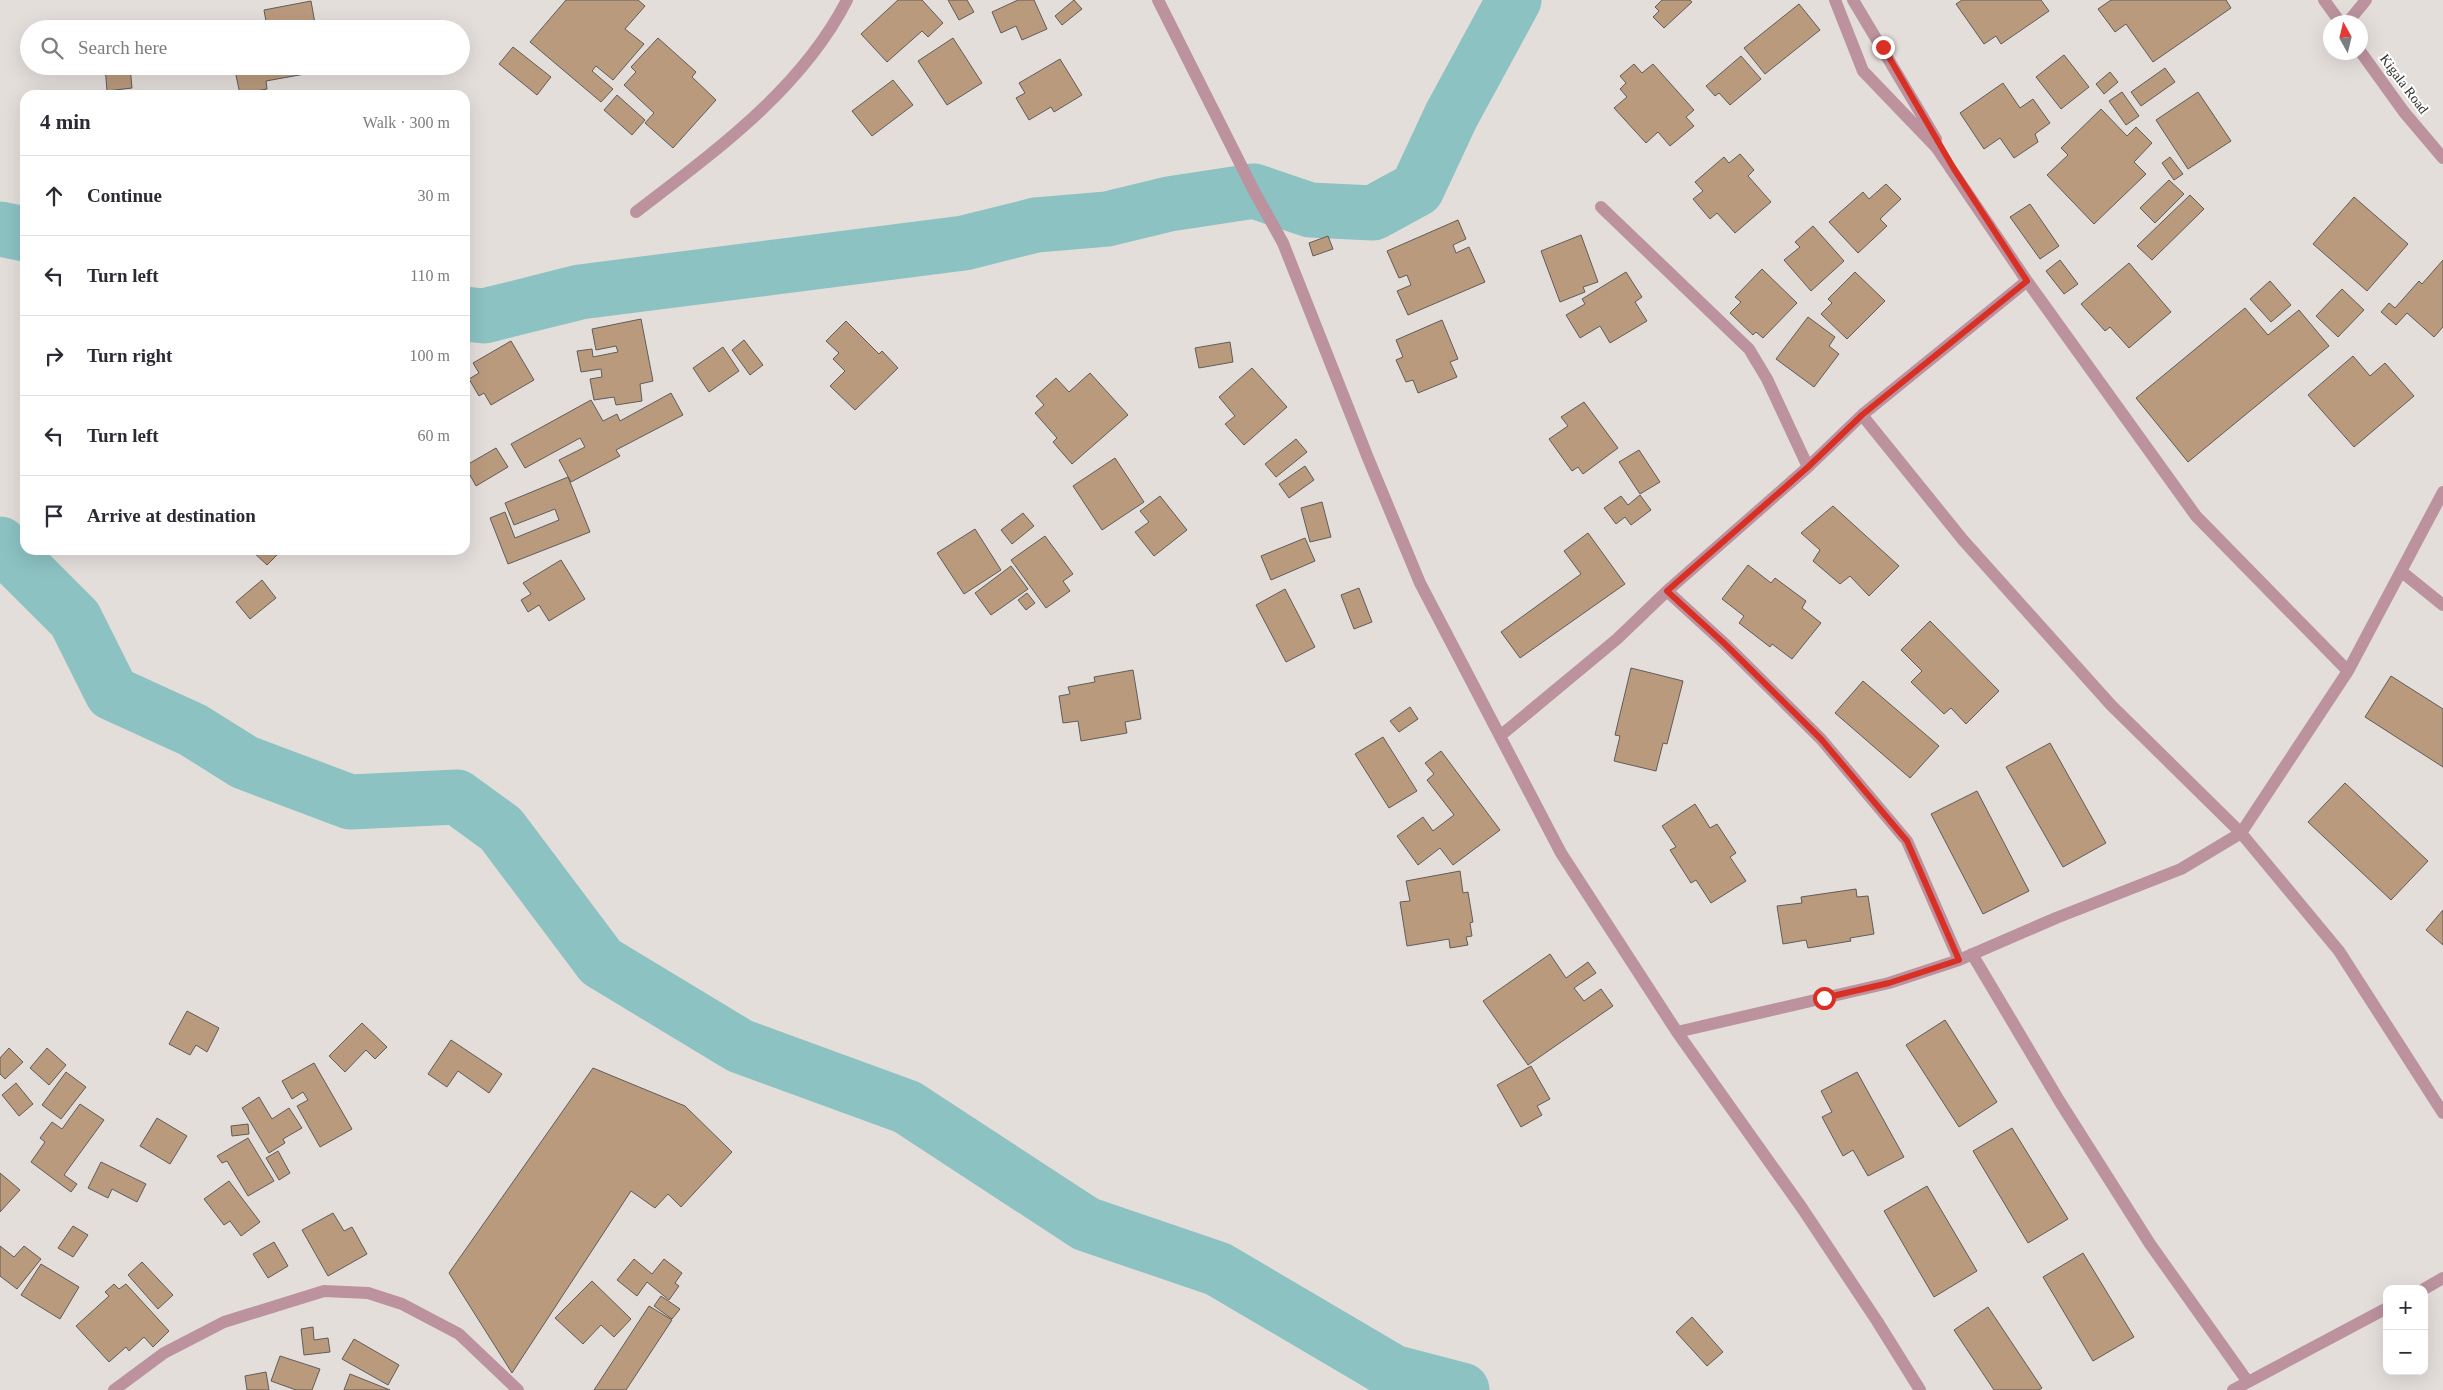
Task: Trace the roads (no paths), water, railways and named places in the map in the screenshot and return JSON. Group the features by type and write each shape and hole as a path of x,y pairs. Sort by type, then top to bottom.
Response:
{"street":[{"path":"636,212 731,139 794,76 835,23 847,0"},
{"path":"1158,0 1254,191 1283,243 1368,458 1420,583 1561,853 1677,1032 1802,1208 1920,1390"},
{"path":"1835,0 1863,71 1936,147 2027,281 2196,516 2348,670"},
{"path":"1853,0 1954,169 2027,281"},
{"path":"2324,0 2335,15"},
{"path":"2354,15 2366,0"},
{"name":"Kigala Road","path":"2366,60 2404,112 2443,158"},
{"path":"1602,207 1749,350 1767,379 1808,467"},
{"path":"1500,736 1617,639 1667,591 1808,467 1862,415 2027,281"},
{"path":"1862,415 1963,540 2111,705 2241,833 2339,951 2443,1112"},
{"path":"1677,1032 1889,983 1959,960 2181,869 2241,833 2348,670 2443,492"},
{"path":"2402,572 2443,605"},
{"path":"1667,591 1726,645 1821,739 1907,841 1959,960"},
{"path":"1972,954 2060,1102 2150,1244 2248,1382"},
{"path":"2428,1287 2443,1278"},
{"path":"114,1390 164,1353 224,1322 324,1291 368,1293 402,1304 459,1334 518,1390"},
{"path":"2233,1390 2383,1310"}],"waterway":[{"path":"470,315 484,316 580,292 964,243 1036,225 1107,219 1169,204 1254,191 1310,210 1373,213 1417,189 1451,116 1514,0"},
{"path":"0,229 20,233"},
{"path":"0,544 75,619 112,693 193,730 244,762 350,802 457,797 501,829 601,962 740,1046 907,1107 1086,1224 1218,1269 1393,1372 1462,1390"}]}
